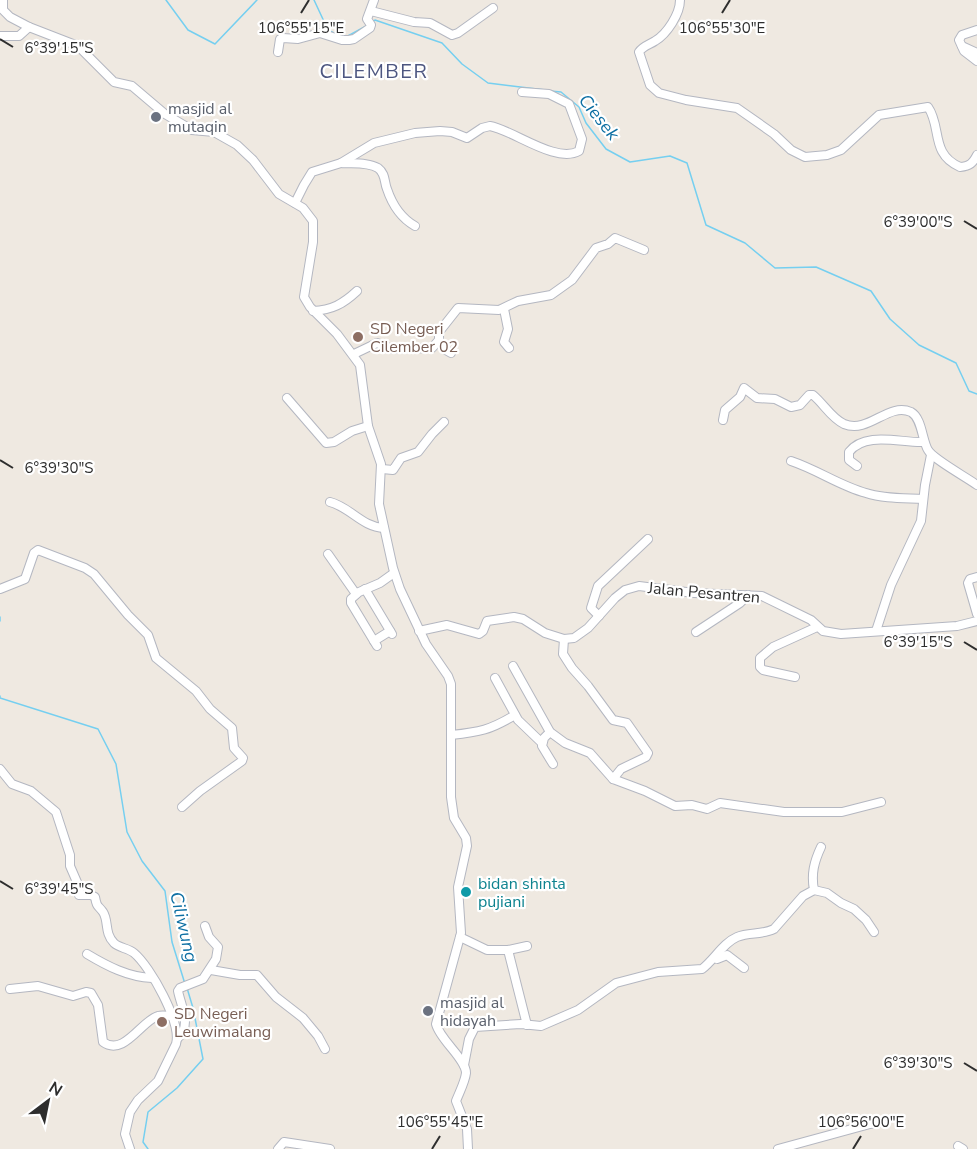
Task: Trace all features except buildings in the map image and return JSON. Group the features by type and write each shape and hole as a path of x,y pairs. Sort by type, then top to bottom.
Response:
{"street":[{"path":"3,0 2,12 29,27 78,46 114,82 132,86 165,114 192,130 214,132 234,142 253,160 279,194 310,214 314,225 311,258 304,292 306,302 338,334 354,354 362,370 368,426 382,468 378,501 394,573 419,631 450,680 453,707 450,769 452,806 455,820 466,838 467,846 459,885 462,923 460,937 436,1024 446,1043 464,1065"},
{"path":"278,52 282,38 298,39 320,33 339,39 354,39 368,30 374,0"},
{"path":"680,0 680,6 669,27 659,39 639,52 650,85 658,93 737,108 774,134 796,154 810,158 841,150 879,115 928,107 940,149 951,161 960,168 972,163 977,155"},
{"path":"371,11 414,22 430,23 452,35 493,8"},
{"path":"0,36 19,36 29,27"},
{"path":"977,30 962,35 959,40 970,56 977,61"},
{"path":"962,46 977,53"},
{"path":"295,203 312,172 341,163 370,144 402,135 446,131 467,138 482,128 490,126 549,150 572,154 579,151 582,139 569,104 549,94 522,92"},
{"path":"341,163 369,165 379,169 396,207 404,219 415,226"},
{"path":"451,353 444,349 439,340 439,332 458,308 504,309 518,301 558,292 572,280 594,249 608,244 615,238 644,250"},
{"path":"313,311 330,310 357,291"},
{"path":"504,309 508,329 504,342 509,348"},
{"path":"354,354 375,343 392,349 432,348 439,340"},
{"path":"723,420 725,410 740,397 743,388 757,398 776,399 791,407 799,405 809,395 812,395 835,417 850,425 867,424 895,410 911,413 916,418 923,442 932,455 977,485"},
{"path":"287,398 306,417 321,440 326,443 334,442 352,430 368,426"},
{"path":"382,468 393,470 400,459 418,452 444,422"},
{"path":"857,466 849,460 849,452 863,442 873,440 923,442"},
{"path":"876,631 891,585 918,528 932,455"},
{"path":"791,461 869,494 923,499"},
{"path":"330,502 346,509 367,524 384,528"},
{"path":"599,616 591,608 596,588 648,539"},
{"path":"0,589 24,579 34,553 39,550 89,570 148,635 156,658 196,691 210,709 232,728 234,748 243,758 242,761 182,807"},
{"path":"328,555 356,594"},
{"path":"365,589 391,633 376,643 351,603 351,599 356,594 365,589 380,583 394,573"},
{"path":"977,578 970,579 968,583 977,614"},
{"name":"Jalan Pesantren","path":"564,639 579,636 615,598 625,590 635,587 663,588 694,593 762,596 810,620 825,632 841,634 957,626 977,621"},
{"path":"696,632 740,603 748,595"},
{"path":"419,631 447,626 480,634 487,621 512,616 543,632 564,639 562,651 572,668 613,720 627,723 648,753 646,757 618,772 613,780"},
{"path":"795,677 761,668 760,658 773,647 817,627"},
{"path":"513,666 550,732 565,743 590,753 613,780 645,791 675,806 692,805 707,809 720,803 784,812 842,812 881,802"},
{"path":"495,678 515,715 527,731 542,743 543,750 553,764"},
{"path":"451,735 480,732 493,728 515,715"},
{"path":"542,743 550,732"},
{"path":"0,769 12,784 31,791 56,812 80,895 95,897 97,907 104,915 112,940 133,952 152,978 173,1016 178,1038"},
{"path":"814,890 812,879 814,865 821,848"},
{"path":"468,1149 467,1129 456,1101 466,1073 464,1065 469,1039 475,1027 541,1026 578,1010 616,983 658,972 702,969 735,938 751,933 767,933 774,929 803,896 814,890 828,893 841,903 856,910 874,932"},
{"path":"130,1149 125,1132 130,1112 161,1076 178,1038 183,1034 185,1022 178,992 180,988 203,979 216,959 218,947 209,937 205,926"},
{"path":"460,937 487,950 508,950 527,946"},
{"path":"508,950 527,1025"},
{"path":"87,954 113,969 139,977 152,978"},
{"path":"713,960 727,955 744,968"},
{"path":"210,970 257,975 276,997 303,1018 318,1036 325,1049"},
{"path":"10,988 38,986 73,996 86,992 91,993 98,1005 103,1042 108,1045 128,1039 156,1017 173,1016"},
{"path":"778,1149 882,1122"},
{"path":"278,1149 284,1142 330,1149"}],"waterway":[{"name":"Ciesek","path":"166,0 188,30 215,44 257,0"},
{"name":"Ciesek","path":"314,0 328,30 334,33"},
{"name":"Ciesek","path":"372,22 375,20 442,43 462,64 488,83 545,90"},
{"name":"Ciesek","path":"346,37 368,25"},
{"name":"Ciesek","path":"550,91 561,92 579,107 586,123 606,149 630,162 670,156 687,163 706,225 745,243 775,268 816,267 871,291 890,319 919,345 956,363 969,391 977,394"},
{"name":"Ciliwung","path":"0,696 0,698 98,729 116,764 127,832 142,861 165,891 172,942 185,984"},
{"name":"Ciliwung","path":"148,1149 143,1142 148,1112 177,1088 203,1059 187,988"}],"place":[{"name":"masjid al mutaqin","path":"156,117"},
{"name":"SD Negeri Cilember 02","path":"358,337"},
{"name":"bidan shinta pujiani","path":"466,892"},
{"name":"masjid al hidayah","path":"428,1011"},
{"name":"SD Negeri Leuwimalang","path":"162,1022"}],"district":[{"name":"CILEMBER","path":"374,71"}]}
